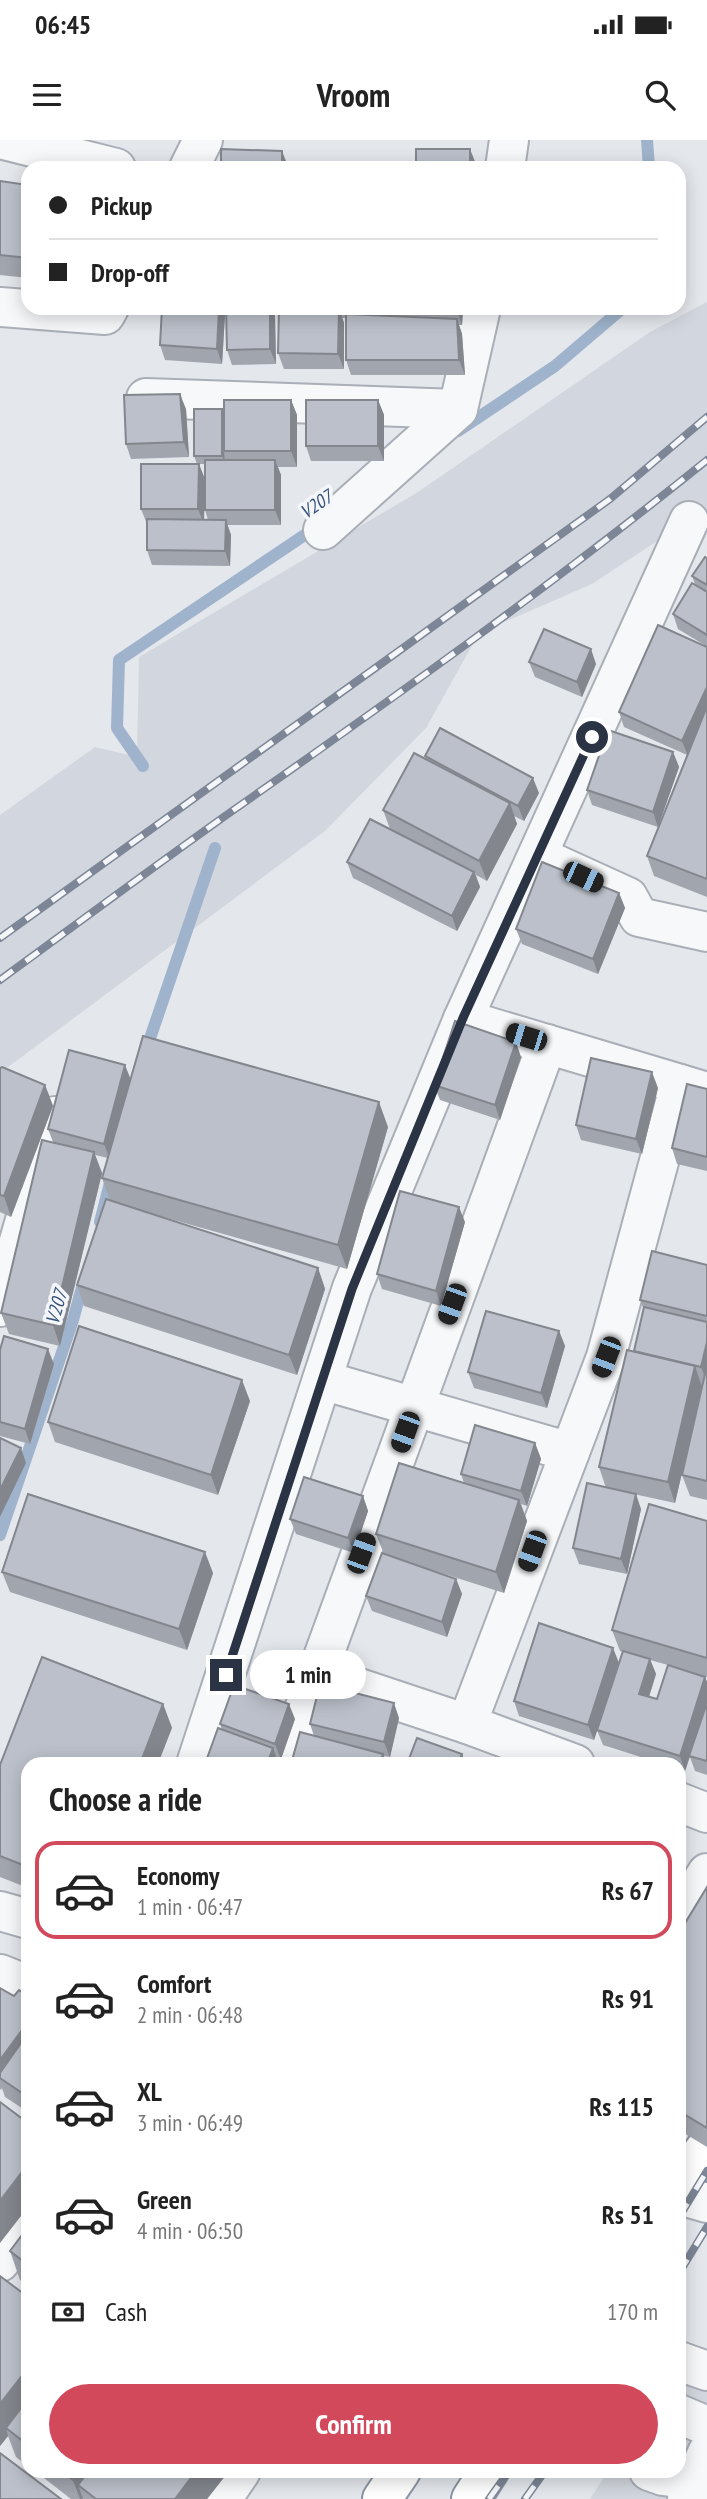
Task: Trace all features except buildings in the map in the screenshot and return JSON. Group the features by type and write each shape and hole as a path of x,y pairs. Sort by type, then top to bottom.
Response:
{"highway":[{"path":"686,2175 707,2146"},
{"path":"382,2499 396,2478"},
{"path":"471,2499 484,2478"}],"street":[{"path":"4,140 88,161"},
{"path":"192,161 203,140"},
{"path":"506,161 509,140"},
{"path":"0,307 21,309"},
{"path":"323,530 458,409 479,315"},
{"path":"146,398 458,409"},
{"path":"198,1757 352,1289 463,1018 689,521"},
{"path":"538,856 628,897 639,918 707,932"},
{"path":"463,1018 694,1088 606,1357 467,1724"},
{"path":"287,1757 547,1044"},
{"path":"0,1307 55,1116"},
{"path":"322,1380 570,1452"},
{"path":"317,1674 556,1757"},
{"path":"686,1805 707,1813"},
{"path":"686,1907 707,1872"},
{"path":"0,1911 21,1917"},
{"path":"0,1974 21,1982"},
{"path":"686,2197 707,2203"},
{"path":"3,2280 21,2240"},
{"path":"686,2364 707,2371"},
{"path":"686,2417 707,2426"},
{"path":"222,2499 236,2478"}],"shaded area":[{"path":"707,302 707,508 592,584 479,633 426,728 325,831 0,1073 0,815 95,747 137,757 139,657 418,492 650,332"},
{"path":"686,2367 707,2369 707,2499 590,2499 604,2478 686,2478"}],"waterway":[{"name":"V207","path":"647,140 648,161"},
{"name":"V207","path":"458,431 555,366 615,315"},
{"name":"V207","path":"143,766 117,728 119,660 318,526"},
{"name":"V207","path":"145,1053 215,848"},
{"name":"V207","path":"100,1222 111,1179"},
{"name":"V207","path":"0,1535 84,1280"}],"railway":[{"path":"0,938 610,499 707,417"},
{"path":"0,980 474,639 592,551 707,460"},
{"path":"686,2206 707,2171"},
{"path":"686,2262 707,2227"},
{"path":"489,2499 504,2478"},
{"path":"525,2499 540,2478"}],"route":[{"path":"226,1675 352,1289 463,1018 592,737"}]}
